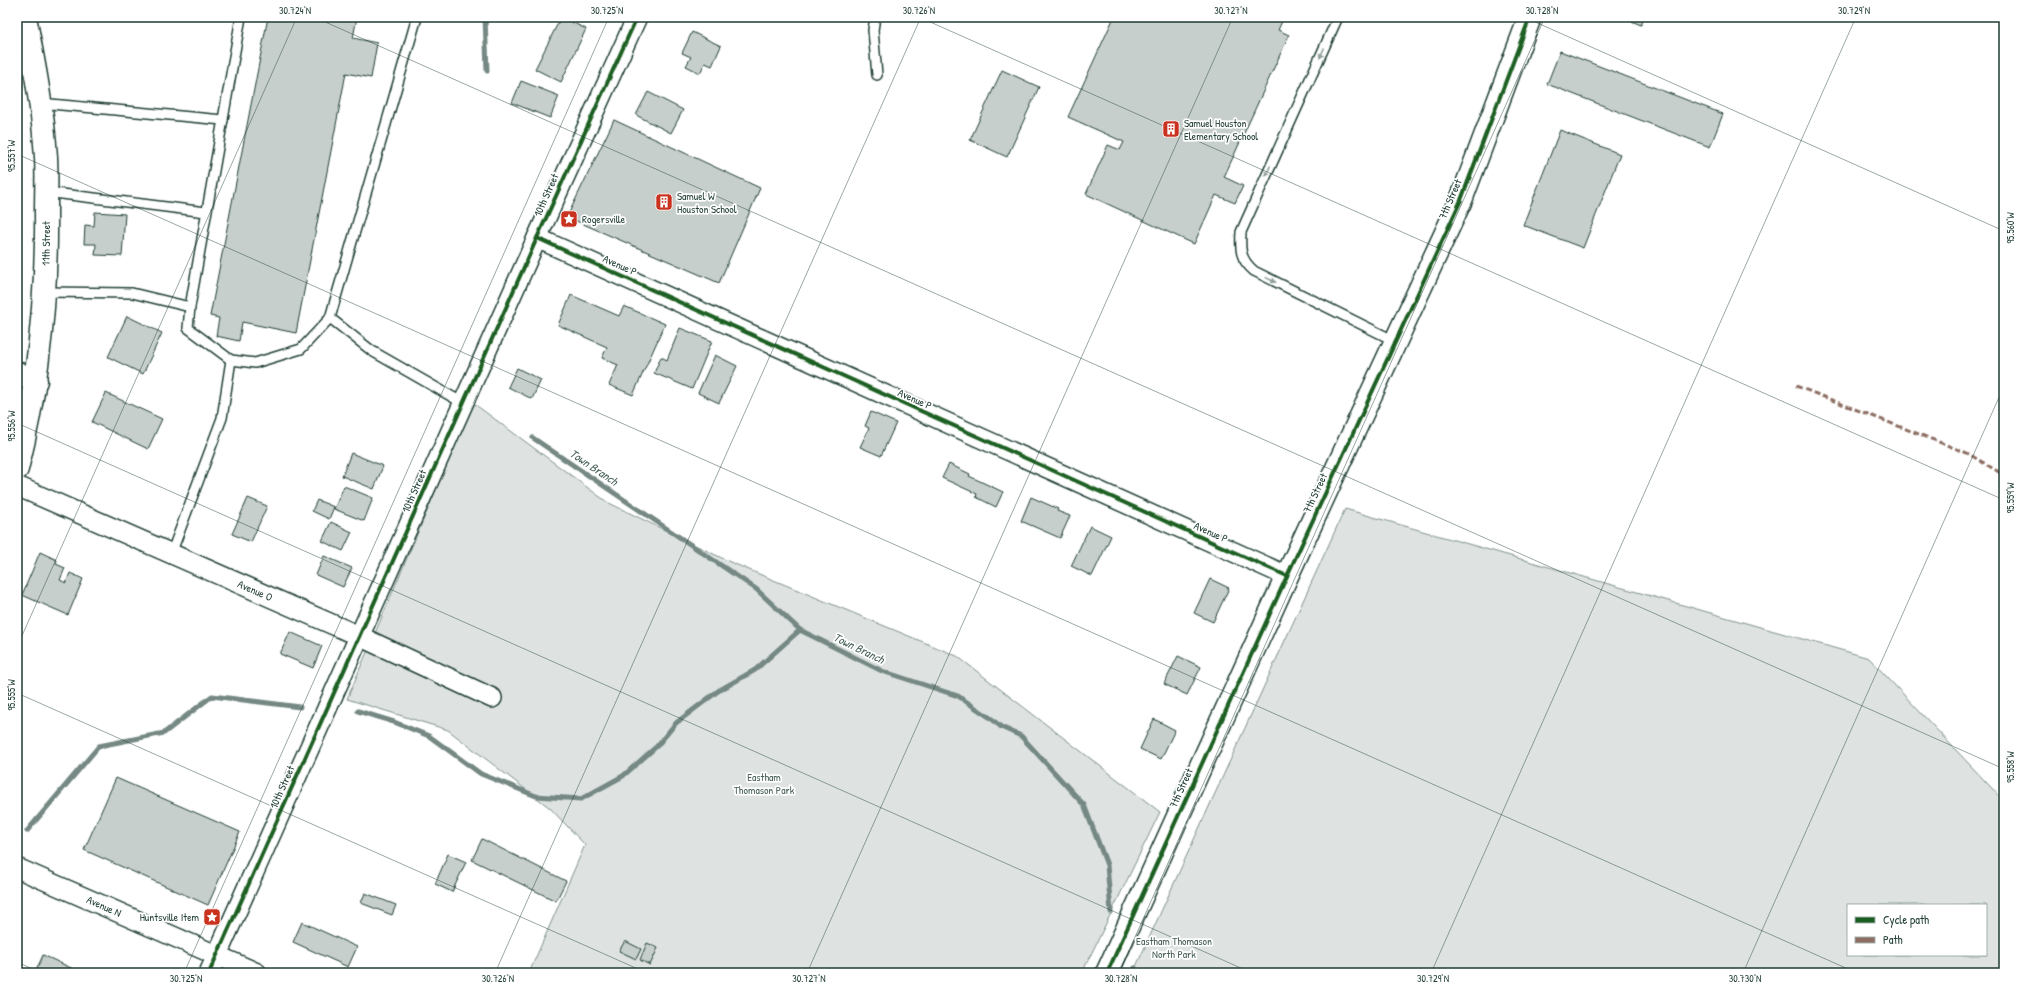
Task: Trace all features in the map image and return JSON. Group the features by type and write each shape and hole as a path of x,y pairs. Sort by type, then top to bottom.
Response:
{"street":[{"name":"11th Street","path":"17,469 27,377 45,292 46,157 40,103 25,17"},
{"name":"10th Street","path":"209,973 637,17"},
{"name":"7th Street","path":"1107,973 1287,576 1461,200 1530,17"},
{"name":"Avenue P","path":"537,238 1287,576"},
{"name":"Avenue O","path":"17,486 359,636 492,698"},
{"name":"Avenue N","path":"17,868 257,973"}],"lane":[{"path":"241,17 206,212 190,307 188,328 231,360 256,363 301,349 330,318 417,17"},
{"path":"876,17 872,30 877,75"},
{"path":"1338,17 1241,232 1240,248 1244,263 1254,271 1395,341"},
{"path":"40,103 223,120"},
{"path":"46,192 206,212"},
{"path":"45,292 132,293 190,307"},
{"path":"330,318 372,351 463,403"},
{"path":"170,554 222,418 231,360"}],"green space":[{"name":"Eastham Thomason Park","path":"473,403 607,502 730,562 957,656 1160,812 1082,973 529,973 585,845 550,808 448,730 347,699"},
{"name":"Eastham Thomason North Park","path":"1345,509 1869,658 2004,801 2004,973 1133,973"}],"building":[{"path":"268,17 357,17 353,38 377,43 371,78 346,73 296,333 242,322 239,341 216,336 219,318 210,316"},
{"path":"561,17 586,29 561,82 535,69"},
{"name":"Samuel Houston Elementary School","path":"1114,17 1284,17 1278,30 1289,35 1224,177 1243,186 1235,203 1216,195 1194,244 1086,194 1108,145 1120,150 1124,142 1068,117"},
{"path":"1622,17 1644,17 1641,25"},
{"path":"692,32 721,46 712,66 705,63 700,73 686,66 691,57 682,53"},
{"path":"1560,51 1723,114 1710,147 1547,84"},
{"path":"1002,70 1039,87 1007,157 970,140"},
{"path":"521,81 559,96 550,118 512,103"},
{"path":"648,92 683,110 671,133 636,115"},
{"name":"Samuel W Houston School","path":"614,120 760,188 719,283 567,217"},
{"path":"1560,130 1620,154 1583,248 1523,225"},
{"path":"95,212 125,214 122,256 95,255 96,244 84,244 85,225 94,226"},
{"path":"571,295 619,316 624,306 665,324 633,395 609,385 618,365 602,358 607,347 558,325"},
{"path":"127,316 162,333 143,374 108,357"},
{"path":"680,328 712,341 692,389 654,373 661,357 667,360"},
{"path":"715,355 737,366 719,403 698,393"},
{"path":"517,368 541,380 532,399 508,387"},
{"path":"106,393 162,419 148,449 92,422"},
{"path":"871,412 896,423 881,456 860,447 869,428 865,426"},
{"path":"351,453 383,466 374,489 342,476"},
{"path":"949,464 970,474 969,476 1003,492 996,507 976,497 977,494 942,478"},
{"path":"344,486 373,498 364,521 334,509"},
{"path":"1031,497 1070,516 1060,538 1021,521"},
{"path":"248,498 267,506 251,542 232,534"},
{"path":"317,500 334,507 329,519 312,511"},
{"path":"331,522 352,532 343,551 322,541"},
{"path":"1090,526 1111,536 1092,576 1071,566"},
{"path":"40,552 57,560 56,564 65,568 60,580 66,583 70,573 83,579 68,615 22,595"},
{"path":"324,556 352,568 343,587 316,575"},
{"path":"1210,579 1229,588 1213,622 1194,613"},
{"path":"290,632 322,646 313,668 280,654"},
{"path":"1178,656 1201,667 1187,695 1164,684"},
{"path":"17,694 21,696 17,705"},
{"path":"1154,719 1175,730 1161,759 1140,749"},
{"path":"116,778 240,832 208,905 84,850"},
{"path":"482,839 566,881 556,901 472,860"},
{"path":"448,854 466,862 452,892 435,884"},
{"path":"365,893 396,905 392,915 361,903"},
{"path":"302,922 357,947 348,967 293,942"},
{"path":"625,941 641,949 636,959 619,951"},
{"path":"647,943 658,948 650,965 640,960"},
{"path":"43,955 82,973 35,973"}],"waterway":[{"name":"Town Branch","path":"485,17 487,71"},
{"name":"Town Branch","path":"533,438 756,589 800,630 882,671 958,696 992,719 1001,727 1021,736 1084,805 1107,865 1111,912"},
{"path":"358,711 394,722 429,736 481,774 536,796 581,799 623,776 657,746 676,723 718,691 755,670 800,630"},
{"path":"27,831 99,746 164,733 212,696 300,707"},
{"name":"Town Branch","path":"1135,968 1136,973"}],"marked path":[{"path":"1796,386 1967,453 2004,475"}],"cycle path":[{"path":"209,973 637,17"},
{"path":"1107,973 1287,576 1461,200 1530,17"},
{"path":"537,238 1287,576"}],"place":[{"name":"Samuel Houston Elementary School","path":"1171,129"},
{"name":"Samuel W Houston School","path":"664,202"},
{"name":"Rogersville","path":"569,219"},
{"name":"Huntsville Item","path":"212,917"}]}
